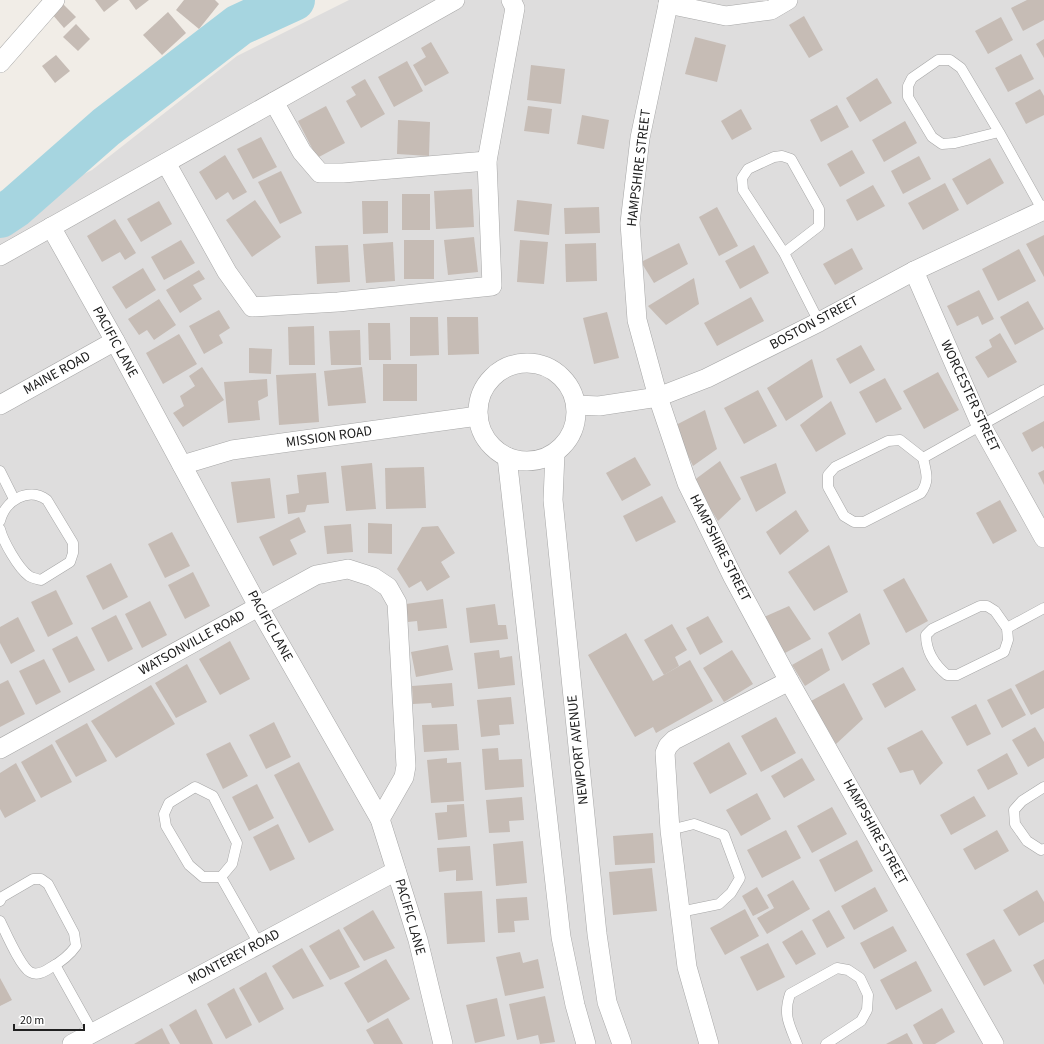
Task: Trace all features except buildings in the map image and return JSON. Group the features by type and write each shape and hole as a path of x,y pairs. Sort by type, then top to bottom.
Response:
{"street":[{"path":"0,64 55,0"},
{"path":"0,256 455,0"},
{"path":"166,163 227,272 252,307 338,302 492,286 487,161 515,8 511,0"},
{"path":"668,2 726,16 771,10 788,0"},
{"name":"HAMPSHIRE STREET","path":"668,2 640,138 630,223 636,320 658,397 687,483 733,577 994,1044"},
{"path":"274,102 302,152 320,173 343,173 487,161"},
{"name":"BOSTON STREET","path":"576,405 599,406 658,397 707,378 819,322 914,270 1044,210"},
{"name":"PACIFIC LANE","path":"51,227 258,606 380,819 418,940 443,1044"},
{"name":"WORCESTER STREET","path":"914,270 981,425 1044,538"},
{"name":"MAINE ROAD","path":"0,405 114,341"},
{"path":"530,363 546,367 560,376 571,390 576,405 576,419 572,433 565,444 555,453 544,459 531,462 518,461 507,457 496,450 487,440 481,429 478,416 480,400 487,384 498,372 513,365 519,364 530,363"},
{"name":"MISSION ROAD","path":"182,465 232,450 478,416"},
{"name":"NEWPORT AVENUE","path":"555,453 553,500 597,934 607,1002 622,1044"},
{"path":"507,457 561,937 575,1005 586,1044"},
{"name":"WATSONVILLE ROAD","path":"0,749 316,575 348,570 373,577 388,587 397,603 406,766 404,777 380,819"},
{"path":"709,1044 687,967 670,830 665,753 668,746 674,740 790,681"},
{"name":"MONTEREY ROAD","path":"72,1044 396,871"}],"lane":[{"path":"998,132 955,144 942,144 932,137 908,97 908,86 912,78 938,60 950,60 961,68 1044,210"},
{"path":"784,253 819,226 820,218 819,209 791,159 782,156 774,157 748,169 742,178 743,190 784,253 819,322"},
{"path":"923,458 1044,390"},
{"path":"900,440 923,458 927,475 926,485 921,493 864,522 854,522 844,516 828,487 828,475 835,467 888,442 900,440"},
{"path":"0,471 14,500"},
{"path":"0,522 1,516 14,500 31,493 40,495 47,500 73,543 74,553 70,562 41,580 30,577 22,569 0,529"},
{"path":"980,606 987,606 995,611 1007,628 1008,640 1004,652 957,675 948,675 937,667 926,645 926,635 932,629 980,606"},
{"path":"1007,628 1044,608"},
{"path":"195,787 212,796 237,843 232,864 221,877 202,878 189,865 166,826 164,814 169,803 195,787"},
{"path":"1044,787 1022,802 1014,810 1015,824 1027,841 1041,850 1044,849"},
{"path":"670,830 694,824 724,835 740,878 731,893 719,904 680,912"},
{"path":"221,877 259,944"},
{"path":"0,901 2,897 33,879 41,879 48,884 74,933 76,946 69,956 55,965 40,974 31,973 23,966 0,921"},
{"path":"55,965 93,1033"},
{"path":"797,1044 787,1019 786,1005 790,994 837,968 848,970 860,978 868,995 867,1010 861,1021 826,1044"}],"shaded area":[{"path":"349,0 1044,0 1044,1044 0,1044 0,228 32,200 92,170 237,56"}],"waterway":[{"path":"0,217 15,207 106,127 239,25 294,0"}]}
